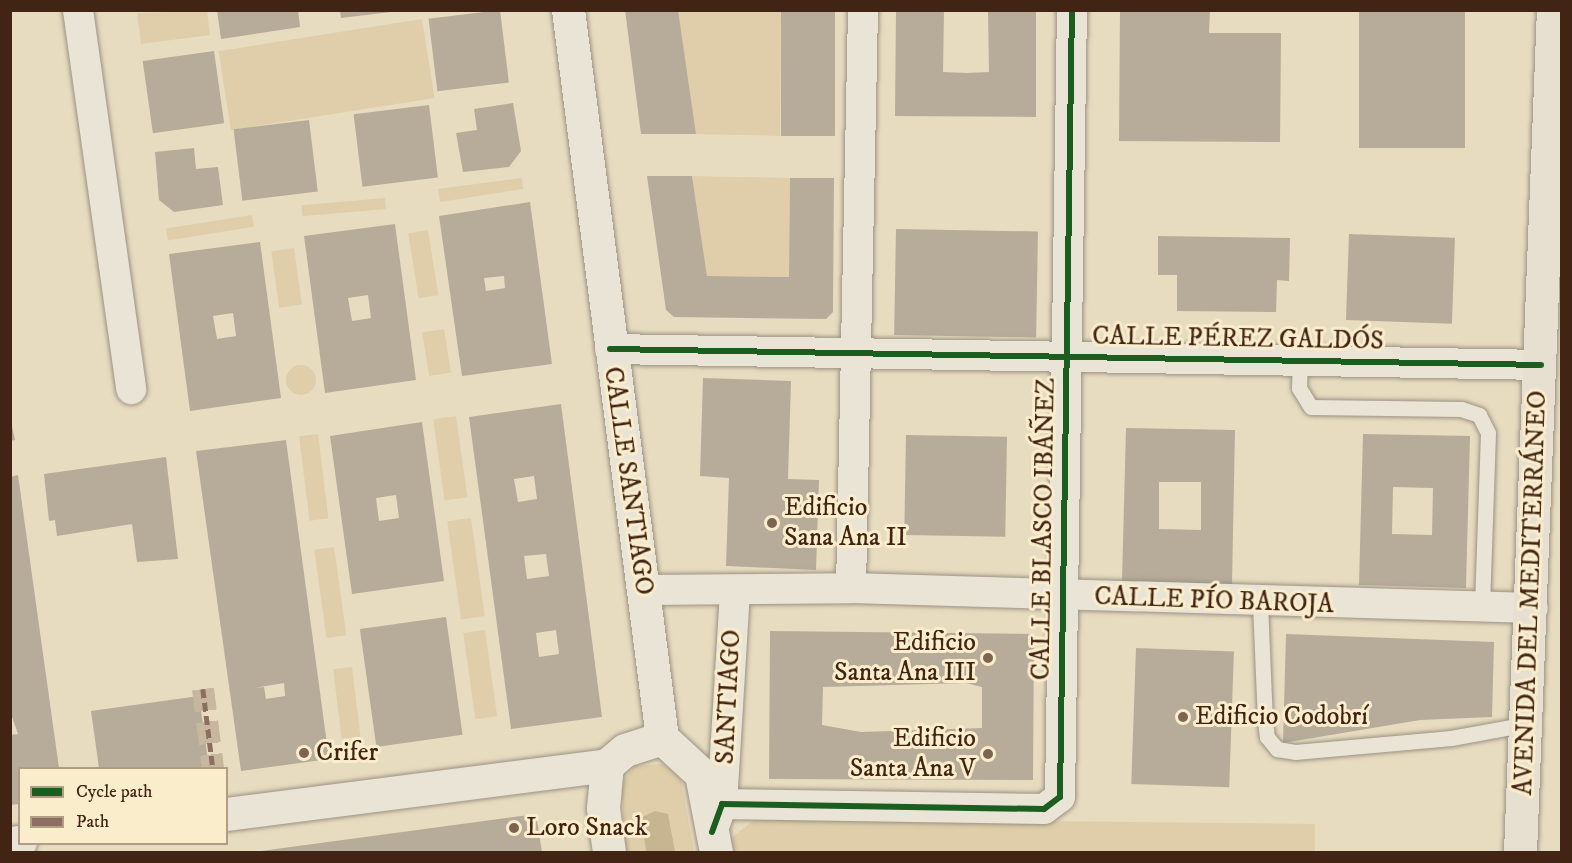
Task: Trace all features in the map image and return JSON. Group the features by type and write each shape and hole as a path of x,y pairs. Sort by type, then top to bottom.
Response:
{"main road":[{"name":"AVENIDA DEL MEDITERRÁNEO","path":"1520,852 1533,608 1552,10"}],"street":[{"path":"78,10 131,389"},
{"name":"CALLE SANTIAGO","path":"568,10 662,738"},
{"path":"851,588 863,10"},
{"name":"CALLE BLASCO IBÁÑEZ","path":"717,829 1044,809 1060,796 1060,595 1068,356 1072,10"},
{"name":"CALLE PÉREZ GALDÓS","path":"610,349 855,351 1541,365"},
{"name":"CALLE PÍO BAROJA","path":"642,590 851,588 1260,603 1533,608"},
{"name":"SANTIAGO","path":"717,829 735,590"},
{"path":"228,814 608,765 625,750 662,738 701,774 717,829"},
{"path":"608,765 603,808 609,852"}],"lane":[{"path":"1300,360 1299,388 1311,407 1461,410 1479,415 1488,433 1482,608"},
{"path":"1260,603 1265,721 1267,737 1277,748 1295,752 1451,738 1527,724"}],"shaded area":[{"path":"207,11 210,35 141,44 137,13"},
{"path":"678,11 781,11 780,136 696,134"},
{"path":"422,19 435,98 231,130 219,51"},
{"path":"692,176 790,178 789,277 707,276"},
{"path":"522,178 523,189 440,202 438,189"},
{"path":"385,198 386,209 302,216 301,205"},
{"path":"252,215 254,227 168,240 166,229"},
{"path":"428,230 438,295 419,298 408,233"},
{"path":"294,248 302,304 279,308 271,251"},
{"path":"444,329 451,372 429,376 422,332"},
{"path":"301,365 311,370 316,380 311,390 301,395 291,390 286,380 291,370"},
{"path":"456,416 467,497 445,500 433,419"},
{"path":"318,434 328,518 310,521 299,436"},
{"path":"471,518 485,616 461,619 447,521"},
{"path":"334,547 346,635 327,638 314,550"},
{"path":"485,630 497,716 475,719 463,633"},
{"path":"352,667 361,736 342,739 333,669"},
{"path":"663,764 681,779 694,852 626,852 621,783 635,766"},
{"path":"655,811 668,814 675,852 646,852 642,817"},
{"path":"757,818 1315,824 1315,852 727,852 731,838"}],"building":[{"path":"217,10 298,10 300,27 221,39"},
{"path":"340,10 391,10 391,12 341,18"},
{"path":"500,10 509,82 437,91 429,19"},
{"path":"625,10 678,10 696,134 641,134"},
{"path":"781,10 835,10 835,136 781,136"},
{"path":"896,10 944,10 943,72 967,73 989,72 988,10 1036,10 1036,117 895,116"},
{"path":"1120,10 1210,10 1209,33 1281,33 1280,142 1119,141"},
{"path":"1359,10 1465,10 1465,148 1359,148"},
{"path":"214,51 224,123 153,133 143,61"},
{"path":"513,103 521,151 509,167 463,172 456,133 477,130 474,109"},
{"path":"429,105 438,177 362,187 354,114"},
{"path":"309,120 318,191 242,201 234,129"},
{"path":"194,148 196,169 218,167 223,205 174,212 159,200 155,152"},
{"path":"647,176 692,176 707,276 789,277 790,178 834,178 833,312 826,319 674,317 666,310"},
{"path":"530,202 552,364 462,376 439,216","holes":["504,276 505,288 486,291 484,278"]},
{"path":"395,224 416,380 325,393 304,236","holes":["368,295 371,318 352,321 348,298"]},
{"path":"896,229 1038,231 1036,337 894,335"},
{"path":"1349,234 1455,238 1452,324 1346,320"},
{"path":"1158,236 1290,238 1289,281 1277,280 1276,312 1177,311 1177,275 1158,275"},
{"path":"260,242 281,398 190,411 169,254","holes":["233,313 236,336 217,339 213,316"]},
{"path":"703,378 791,381 788,479 819,480 816,570 726,566 729,478 700,476"},
{"path":"561,404 602,717 511,729 469,417","holes":["534,476 537,499 518,502 514,479","546,554 549,576 527,579 524,556","556,630 559,654 539,657 536,633"]},
{"path":"10,417 15,440 10,441"},
{"path":"422,422 444,581 352,594 330,436","holes":["396,495 399,518 379,521 376,498"]},
{"path":"1126,428 1235,430 1232,584 1122,581","holes":["1159,482 1201,482 1201,530 1159,529"]},
{"path":"1363,434 1470,436 1466,588 1359,585","holes":["1393,487 1433,488 1432,535 1392,534"]},
{"path":"906,435 1007,437 1005,537 904,535"},
{"path":"286,440 329,759 241,771 196,451","holes":["284,683 285,696 266,699 264,687 254,688"]},
{"path":"166,457 178,559 137,562 132,524 57,536 55,520 49,521 44,474"},
{"path":"18,475 59,767 18,767 18,804 10,805 10,735 18,734 10,711 10,477"},
{"path":"446,617 463,735 376,747 360,629"},
{"path":"770,631 1034,634 1033,780 769,779","holes":["966,683 982,687 982,728 861,732 822,725 823,687"]},
{"path":"1286,634 1494,642 1492,717 1420,720 1283,743"},
{"name":"Edificio Codobrí","path":"1136,648 1234,651 1229,787 1131,784"},
{"path":"199,696 209,767 99,767 91,711"},
{"path":"536,814 542,852 261,852 261,851"}],"tunnel":[{"path":"203,689 213,767"}],"marked path":[{"path":"203,689 213,767"}],"cycle path":[{"path":"712,832 722,804 1044,809 1060,797 1072,10"},
{"path":"610,349 1541,365"}],"place":[{"name":"Edificio Sana Ana II","path":"772,523"},
{"name":"Edificio Santa Ana III","path":"988,658"},
{"name":"Edificio Codobrí","path":"1183,717"},
{"name":"Crifer","path":"304,753"},
{"name":"Edificio Santa Ana V","path":"988,754"},
{"name":"Loro Snack","path":"514,828"}]}
